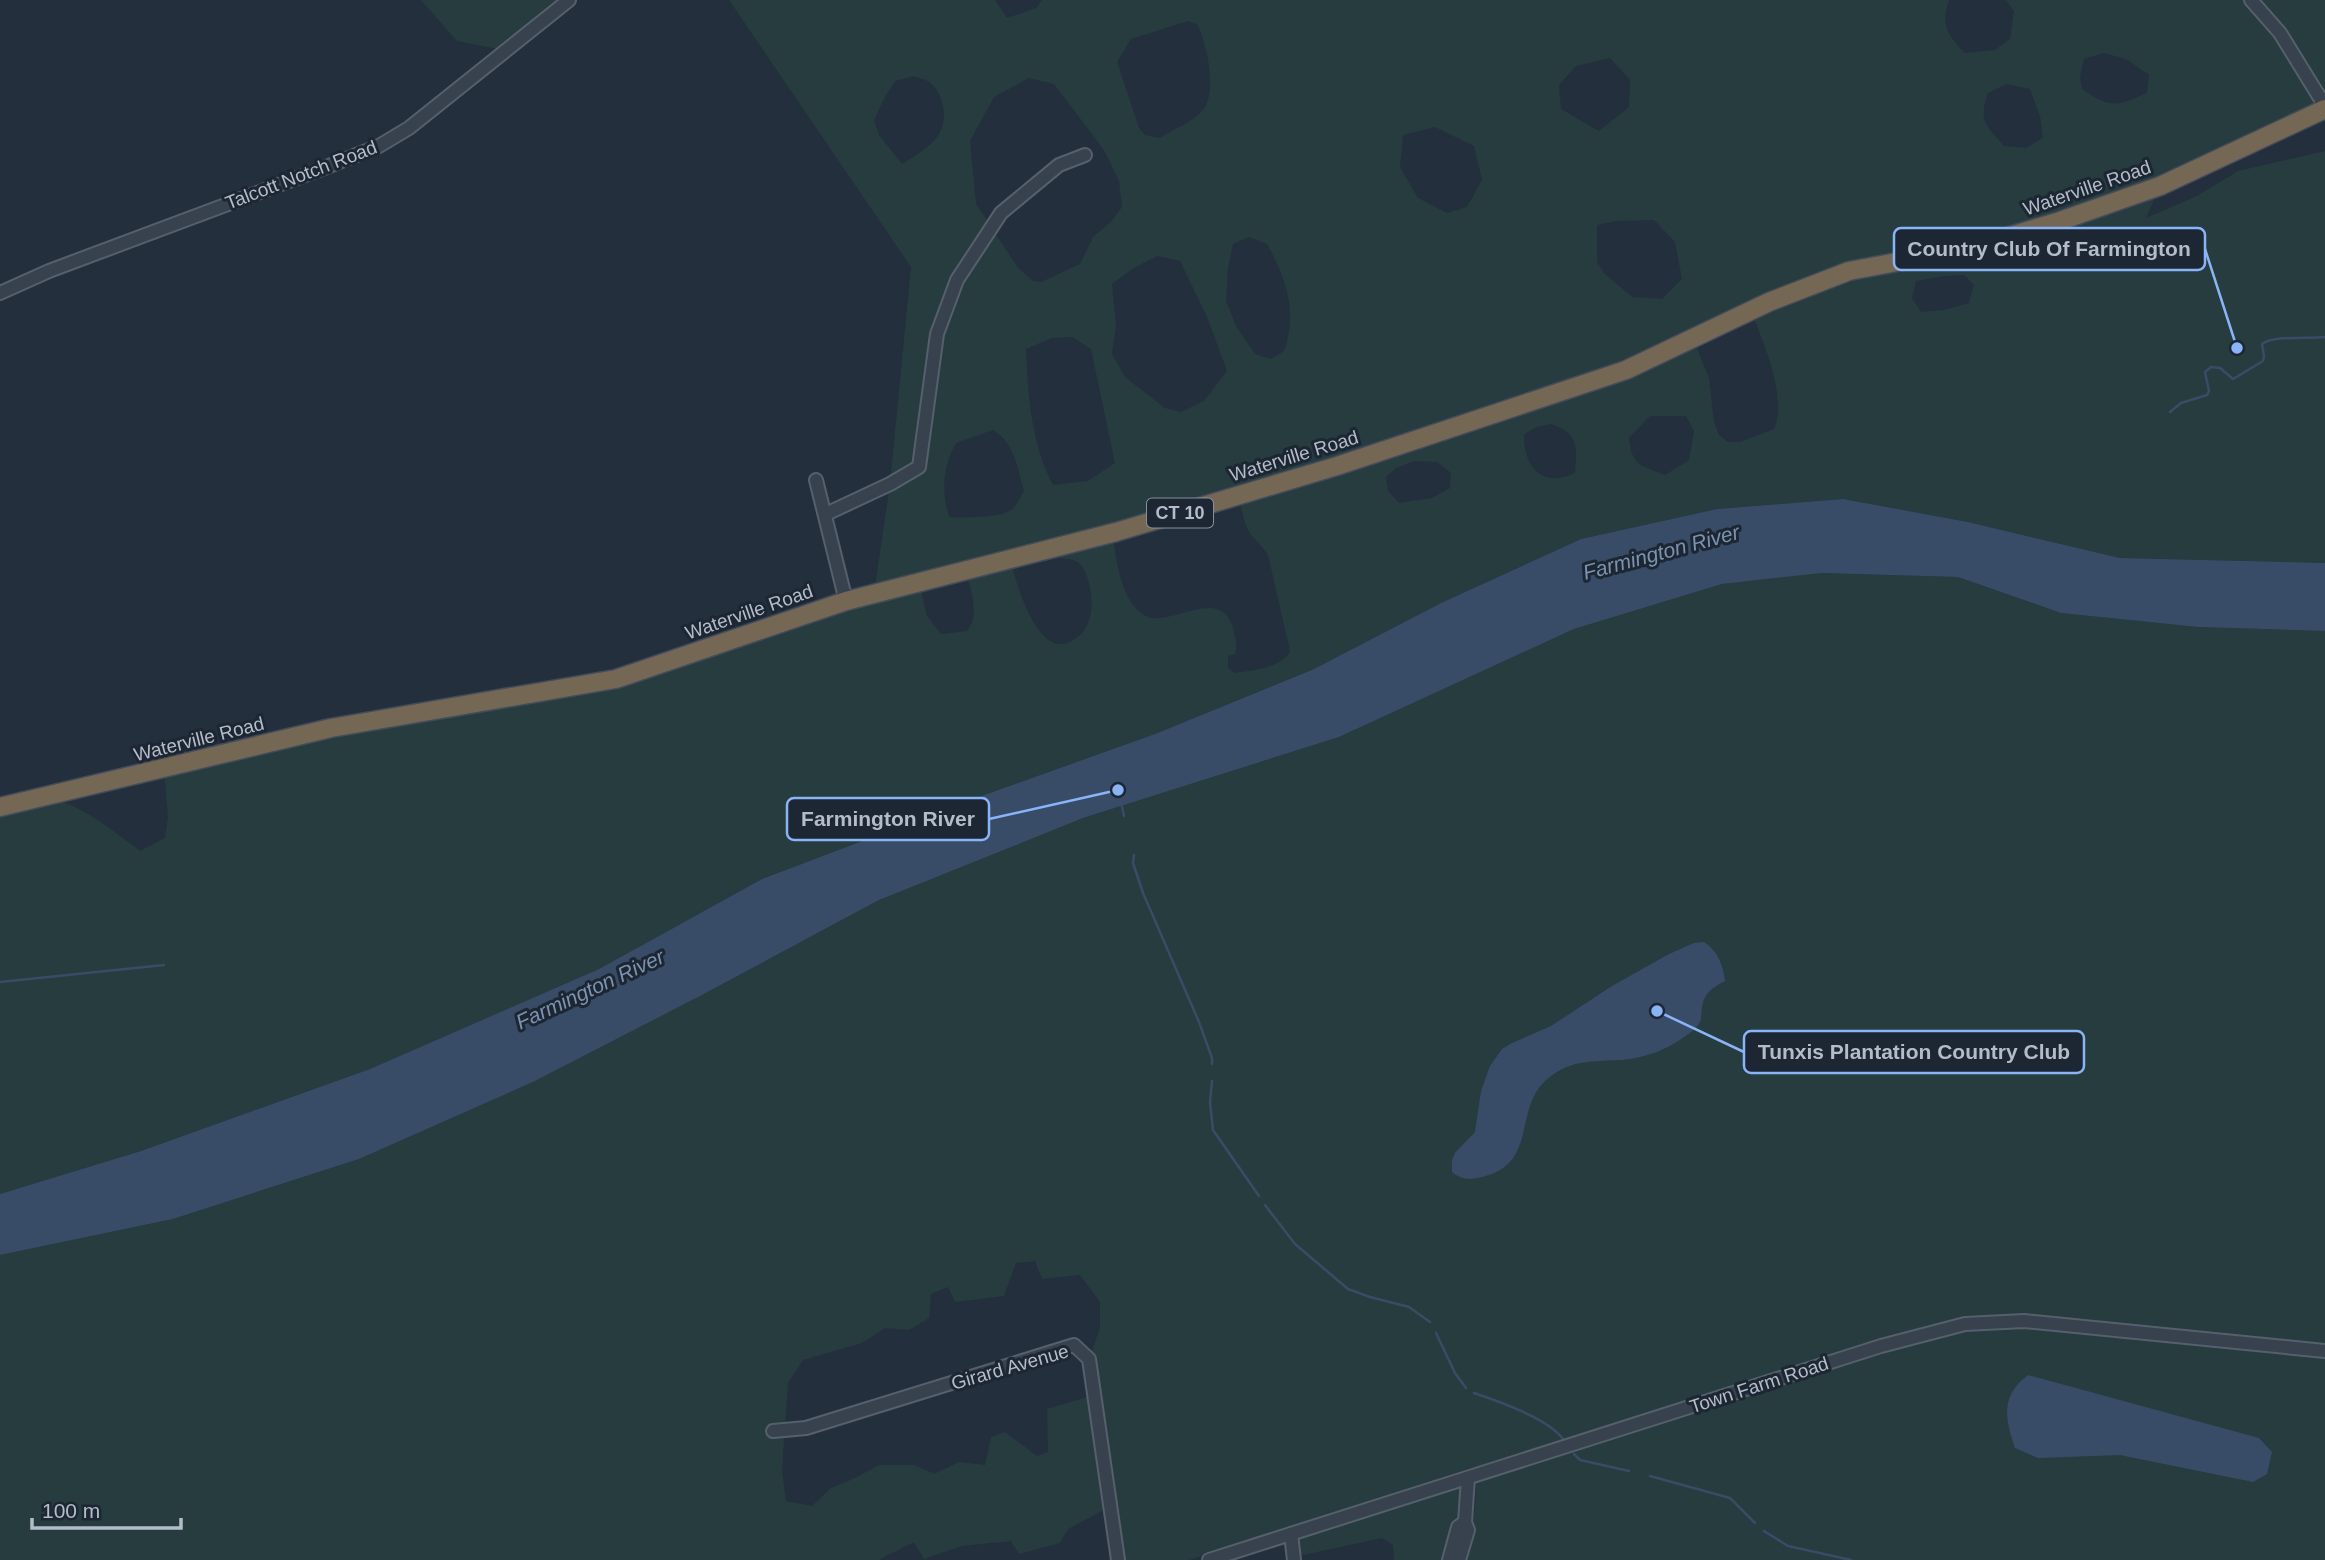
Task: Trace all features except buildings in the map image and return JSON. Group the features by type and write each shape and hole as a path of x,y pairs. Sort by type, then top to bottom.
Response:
{"highway":[{"name":"Waterville Road","path":"0,807 331,729 616,679 846,601 1116,532 1346,463 1626,370 1769,302 1849,271 1967,249 2060,221 2160,186 2325,107"}],"street":[{"name":"Talcott Notch Road","path":"0,293 49,271 379,146 409,128 569,0"},
{"path":"2251,0 2280,33 2325,107"},
{"path":"826,514 919,467 937,334 957,280 1001,213 1059,165 1085,155"},
{"path":"816,480 846,601"},
{"name":"Town Farm Road","path":"1209,1560 1881,1346 1965,1324 2024,1321 2325,1351"},
{"name":"Girard Avenue","path":"772,1431 806,1428 1074,1345 1089,1359 1118,1560"},
{"path":"1459,1560 1468,1530 1465,1522 1468,1478"},
{"path":"1449,1560 1458,1527 1465,1522"},
{"path":"1291,1534 1294,1560"}],"green space":[{"path":"421,0 569,0 503,50 457,41"},
{"path":"729,0 995,0 1007,18 1036,8 1042,0 1949,0 1945,16 1947,29 1965,53 1995,50 2010,39 2014,11 2006,0 2325,0 2325,109 2160,186 2146,218 2197,196 2238,171 2325,151 2325,563 2120,558 1968,522 1843,499 1717,509 1581,539 1441,603 1314,669 1155,734 762,879 599,969 370,1069 141,1151 0,1194 0,807 39,798 69,804 95,818 140,851 165,838 168,817 164,769 616,679 874,594 890,484 911,267","holes":["1188,21 1197,24 1209,69 1207,103 1193,119 1159,138 1145,135 1139,128 1117,62 1131,39","2104,53 2126,59 2149,75 2147,93 2120,103 2100,100 2082,89 2080,77 2084,59","1610,58 1630,80 1629,107 1599,131 1561,109 1559,85 1576,66","914,76 934,87 944,108 943,124 937,137 925,149 902,164 879,135 874,120 895,81","1029,78 1054,84 1104,150 1119,181 1122,207 1111,222 1093,237 1080,264 1041,282 1033,281 1018,268 976,204 970,141 994,97","2006,84 2030,89 2040,116 2043,138 2026,148 2004,146 1985,122 1984,110 1988,93","1435,127 1474,146 1482,180 1467,207 1447,213 1418,198 1400,167 1403,135","1654,220 1675,242 1682,279 1662,299 1632,297 1605,274 1597,262 1597,225 1615,221","1249,237 1267,244 1280,270 1288,296 1290,323 1284,351 1271,359 1255,354 1236,326 1226,301 1228,268 1233,244","1157,256 1180,261 1207,317 1227,371 1204,401 1181,412 1165,408 1125,377 1112,354 1116,326 1112,284 1132,269","1964,275 1974,285 1969,303 1944,310 1921,312 1912,298 1916,281","1751,311 1776,386 1778,416 1774,429 1740,442 1728,442 1719,435 1714,422 1709,378 1693,339","1072,337 1091,349 1115,463 1088,481 1053,485 1035,436 1026,349 1052,338","1650,416 1686,416 1694,431 1689,460 1665,475 1639,464 1633,455 1629,438","1551,424 1567,432 1574,442 1575,473 1553,478 1544,476 1531,465 1524,434","993,430 1011,449 1024,491 1015,506 1006,513 981,517 949,517 944,489 948,461 956,443","1414,461 1437,462 1451,473 1450,488 1432,498 1399,503 1388,491 1386,477 1396,468","1239,495 1247,527 1268,555 1290,651 1274,664 1235,673 1228,668 1228,656 1235,654 1236,644 1227,615 1217,609 1206,608 1168,617 1146,616 1137,610 1125,591 1115,554 1113,533","1053,548 1061,558 1081,565 1091,593 1090,617 1085,629 1078,636 1070,642 1058,644 1047,639 1038,629 1023,599 1010,559","966,570 974,610 967,631 941,634 927,616 919,582"]},
{"path":"1822,573 1958,577 2061,613 2198,627 2325,631 2325,1560 1462,1560 1472,1526 1475,1502 1473,1467 1189,1560 1118,1560 1110,1507 1068,1529 1060,1543 1019,1554 1011,1541 962,1546 924,1559 914,1542 878,1560 0,1560 0,1255 173,1219 359,1159 533,1082 879,900 1083,818 1339,737 1574,629 1722,584","holes":["1035,1261 1042,1279 1080,1275 1100,1302 1100,1328 1089,1359 1094,1395 1047,1409 1048,1452 1037,1456 1005,1432 991,1437 985,1465 959,1462 934,1474 914,1465 879,1465 831,1488 812,1506 786,1501 782,1469 788,1383 803,1360 862,1343 885,1328 909,1330 929,1318 931,1294 948,1287 955,1302 1004,1296 1016,1263"]},
{"path":"1468,1478 1465,1522 1449,1560 1394,1560 1393,1545 1382,1538 1294,1557 1291,1534"}],"water":[{"path":"1843,499 1968,522 2120,558 2325,563 2325,631 2198,627 2061,613 1958,577 1822,573 1722,584 1574,629 1339,737 1083,818 879,900 533,1082 359,1159 173,1219 0,1255 0,1194 141,1151 370,1069 599,969 762,879 1155,734 1314,669 1441,603 1581,539 1717,509"},
{"path":"1704,942 1719,959 1725,981 1707,994 1701,1020 1693,1030 1674,1044 1650,1054 1630,1059 1575,1064 1555,1073 1535,1093 1518,1149 1511,1161 1499,1170 1478,1178 1463,1178 1452,1172 1455,1153 1475,1132 1481,1091 1490,1066 1502,1049 1551,1026 1612,986 1669,954 1694,943"},
{"path":"2028,1375 2259,1438 2272,1452 2267,1474 2253,1482 2120,1455 2038,1458 2015,1448 2007,1418 2007,1408 2013,1391"}],"waterway":[{"path":"2170,412 2181,403 2207,395 2209,391 2205,372 2211,367 2220,368 2233,379 2263,361 2262,344 2267,341 2325,337"},
{"path":"1121,802 1124,816"},
{"path":"1134,855 1133,863 1143,893 1199,1022 1212,1064"},
{"path":"0,982 164,965"},
{"path":"1212,1081 1210,1102 1213,1130 1259,1196"},
{"path":"1265,1205 1295,1244 1348,1289 1409,1307 1430,1322"},
{"path":"1436,1333 1455,1373 1466,1388"},
{"path":"1474,1393 1547,1424 1563,1439"},
{"path":"1574,1454 1580,1460 1629,1471"},
{"path":"1650,1476 1730,1498 1755,1523"},
{"path":"1764,1531 1788,1546 1851,1560"}],"place":[{"name":"Country Club Of Farmington","path":"2237,348"},
{"name":"Farmington River","path":"1118,790"},
{"name":"Tunxis Plantation Country Club","path":"1657,1011"}]}
